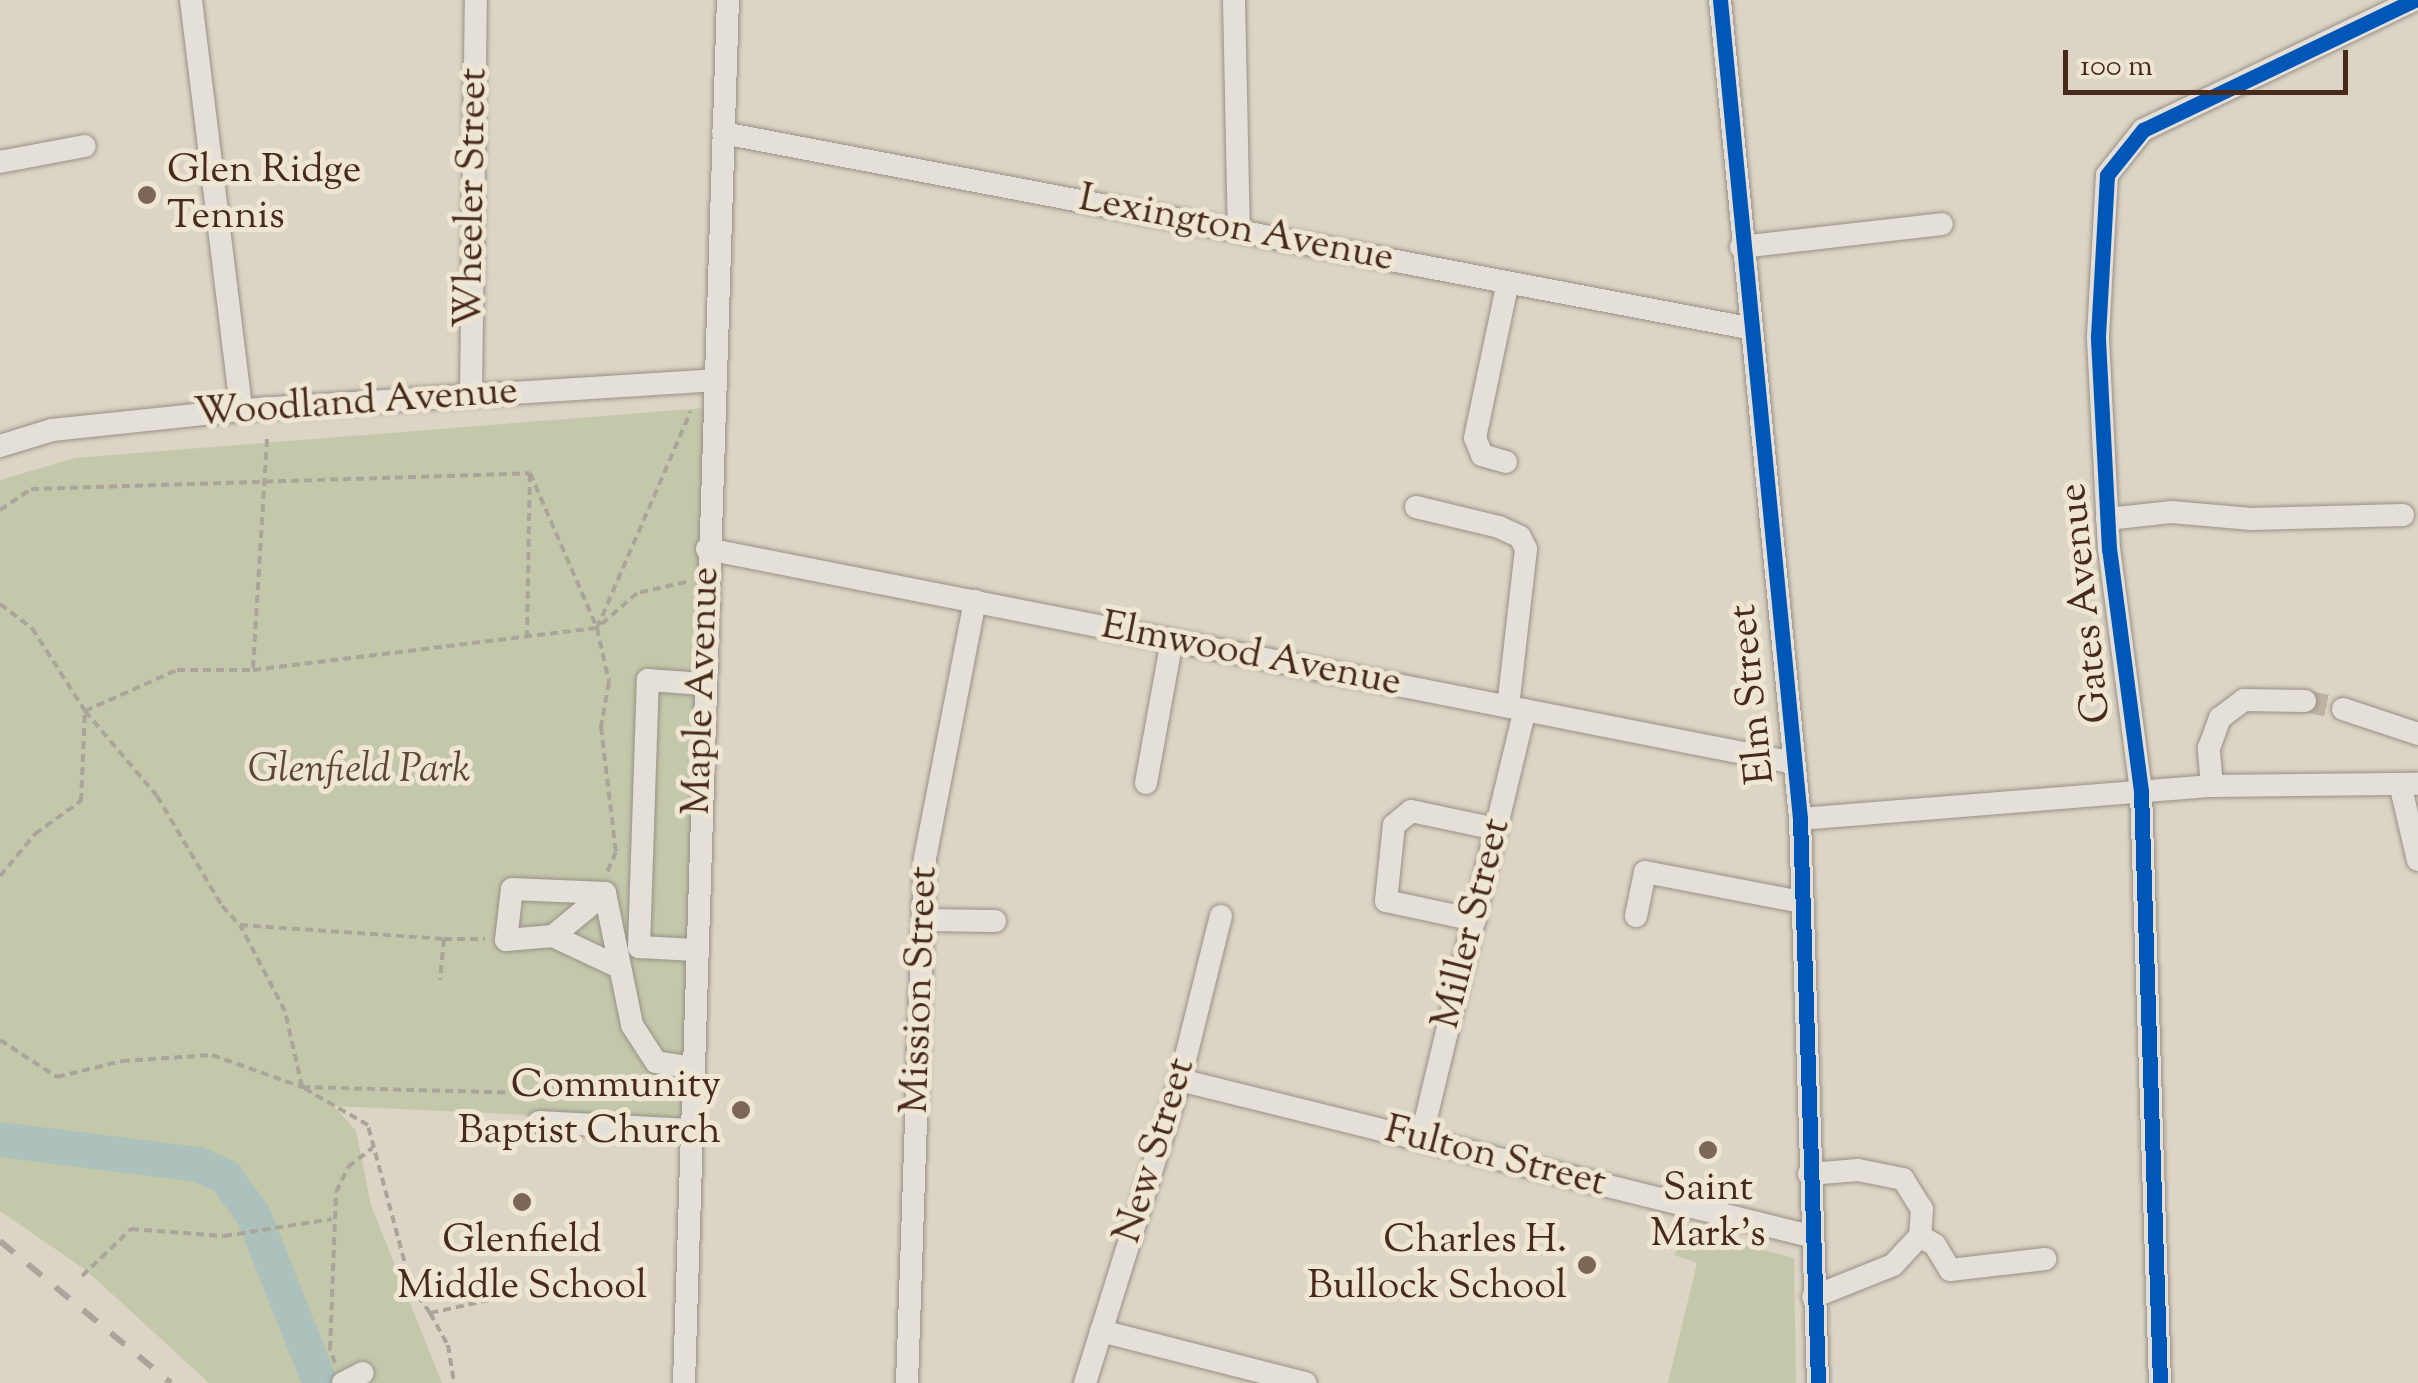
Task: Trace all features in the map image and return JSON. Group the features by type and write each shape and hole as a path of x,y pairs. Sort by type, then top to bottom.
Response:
{"street":[{"path":"191,0 241,410"},
{"name":"Wheeler Street","path":"470,396 476,0"},
{"name":"Maple Avenue","path":"684,1383 707,548 728,0"},
{"path":"1234,0 1239,231"},
{"name":"Elm Street","path":"1720,0 1748,328 1800,818 1810,1236 1818,1383"},
{"name":"Gates Avenue","path":"2160,1383 2141,791 2108,519 2100,256 2107,175 2119,153 2143,130 2211,94 2414,0"},
{"name":"Lexington Avenue","path":"723,133 1748,328"},
{"path":"0,162 85,146"},
{"path":"1741,246 1942,224"},
{"path":"1506,462 1482,455 1475,438 1508,282"},
{"name":"Woodland Avenue","path":"0,446 52,430 241,410 715,380"},
{"name":"Miller Street","path":"1416,507 1499,527 1520,537 1526,549 1517,708 1496,829 1422,1140"},
{"path":"2108,519 2171,512 2252,520 2402,514"},
{"name":"Elmwood Avenue","path":"707,548 1794,763"},
{"name":"Mission Street","path":"907,1383 925,858 975,601"},
{"path":"1146,783 1172,640"},
{"path":"696,950 640,947 648,680 703,684"},
{"path":"2212,786 2209,748 2220,718 2244,700 2305,701"},
{"path":"2344,709 2418,734"},
{"path":"1800,818 2212,786 2409,784 2418,860"},
{"path":"1474,920 1386,901 1394,825 1412,812 1496,829"},
{"path":"1636,916 1645,872 1801,902"},
{"path":"553,936 606,883"},
{"path":"606,883 512,889 506,940 553,936 619,967"},
{"path":"606,883 632,1025 656,1062 693,1068"},
{"name":"New Street","path":"1085,1383 1180,1080 1221,916"},
{"path":"923,920 995,922"},
{"name":"Fulton Street","path":"1180,1080 1810,1236"},
{"path":"539,1122 691,1130"},
{"path":"1809,1174 1858,1170 1903,1178 1922,1209 1920,1236 1893,1265 1814,1296"},
{"path":"1920,1236 1935,1245 1950,1270 2045,1259"},
{"path":"1101,1331 1305,1383"}],"path":[{"path":"597,628 691,411"},
{"path":"253,670 261,481 267,440"},
{"path":"530,473 597,628 609,682 600,727 616,852 606,883"},
{"path":"0,510 30,489 530,473"},
{"path":"527,638 530,473"},
{"path":"85,712 177,670 253,670 597,628 638,593 686,582"},
{"path":"0,604 32,628 85,712 157,796 222,906 240,925 284,1011 302,1087"},
{"path":"0,876 35,834 81,801 85,712"},
{"path":"240,925 506,940"},
{"path":"440,980 444,939"},
{"path":"0,1040 57,1077 122,1061 212,1055 302,1087 368,1125 411,1286 448,1345 454,1383"},
{"path":"302,1087 654,1096"},
{"path":"350,1379 330,1348 332,1219 348,1167 372,1148"},
{"path":"82,1276 132,1229 224,1236 272,1225 332,1219"},
{"path":"430,1314 489,1300"}],"green space":[{"name":"Glenfield Park","path":"704,408 685,1122 334,1106 356,1131 371,1205 442,1383 209,1383 87,1271 0,1211 0,480 75,458"},
{"path":"1689,1231 1794,1258 1796,1383 1668,1383 1697,1263 1674,1255"}],"waterway":[{"path":"0,1139 198,1164 225,1176 253,1215 320,1383"}],"tunnel":[{"path":"2305,701 2343,709"}],"railway":[{"path":"0,1241 171,1383"}],"cycle path":[{"path":"1720,0 1800,819 1818,1383"},
{"path":"2160,1383 2141,791 2109,549 2098,336 2107,175 2143,130 2414,0"}],"place":[{"name":"Glen Ridge Tennis","path":"147,195"},
{"name":"Community Baptist Church","path":"741,1110"},
{"name":"Saint Mark’s","path":"1708,1150"},
{"name":"Glenfield Middle School","path":"522,1202"},
{"name":"Charles H. Bullock School","path":"1587,1265"}]}
